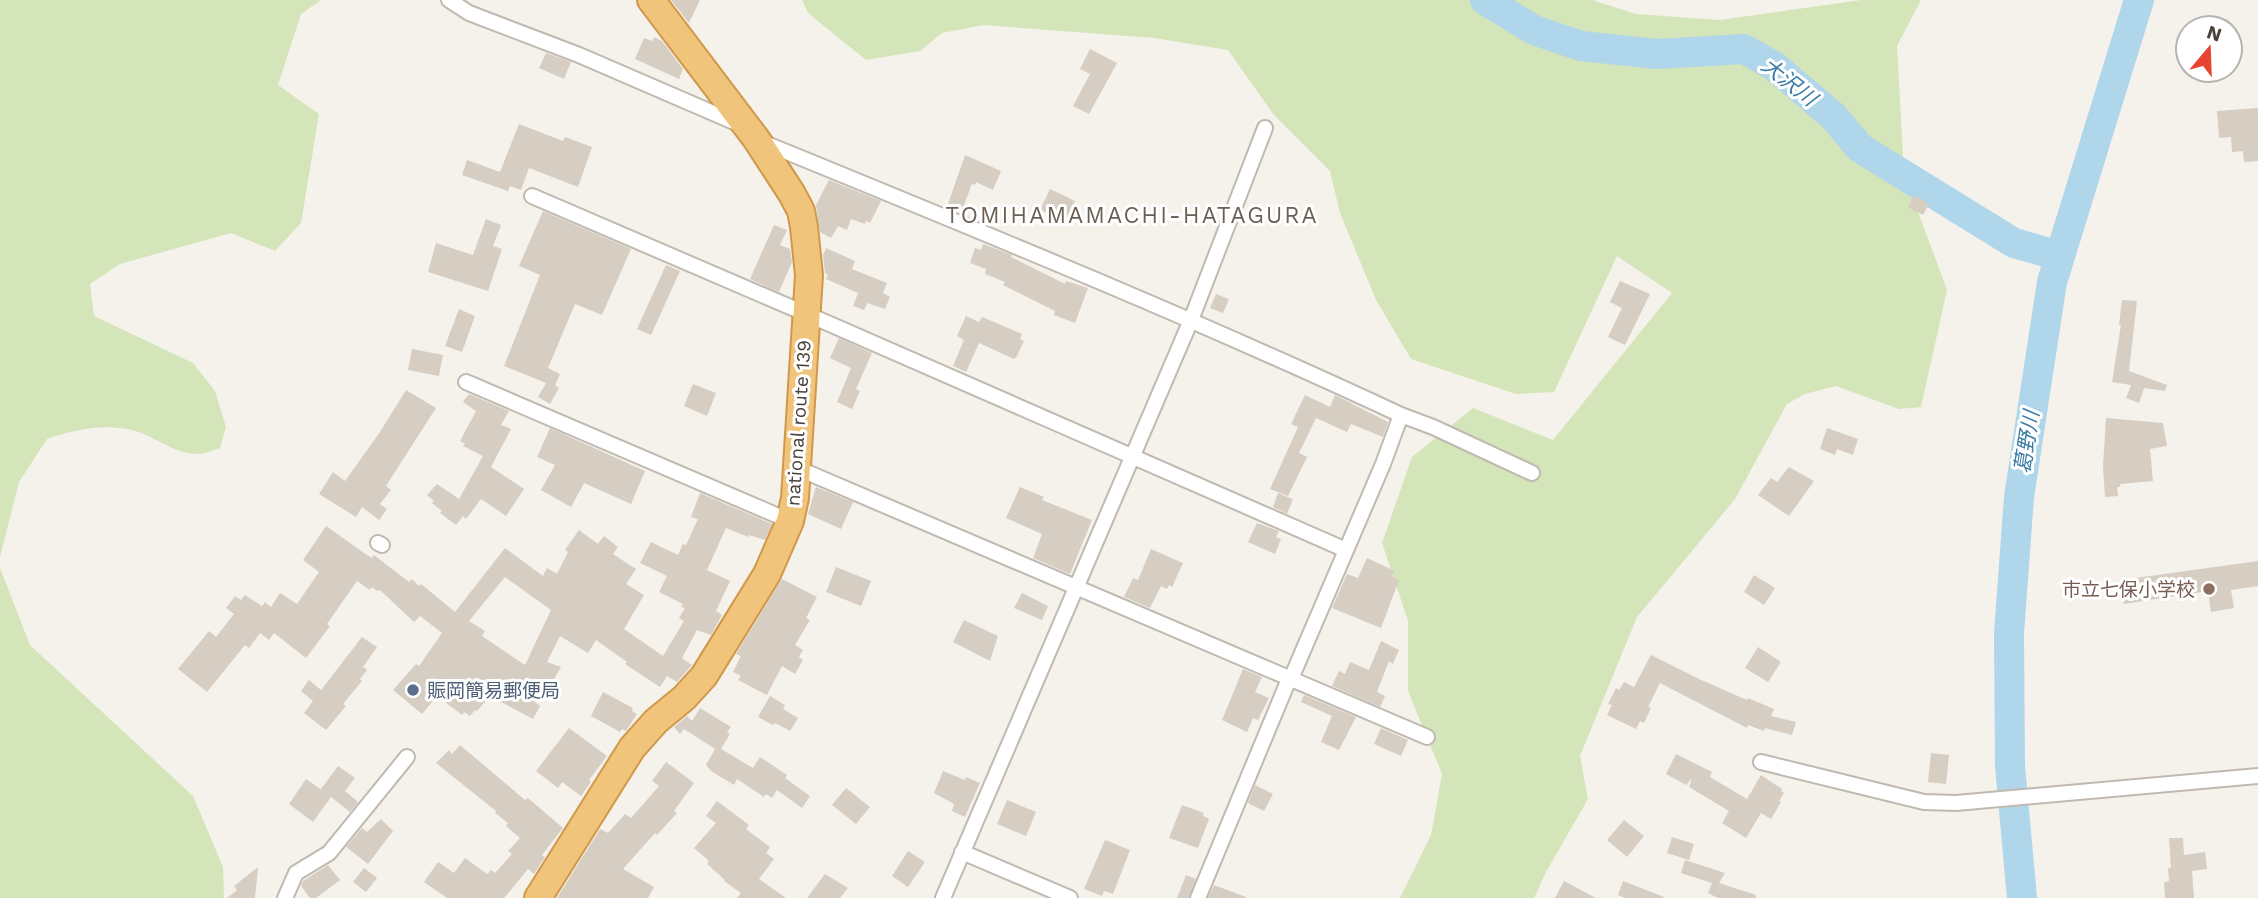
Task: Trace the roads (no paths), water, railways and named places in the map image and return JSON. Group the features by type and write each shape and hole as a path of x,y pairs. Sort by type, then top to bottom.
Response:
{"highway":[{"name":"national route 139","path":"538,898 632,748 656,721 684,698 704,676 767,574 790,521 795,498 808,251 801,211 777,169 651,0"}],"street":[{"path":"449,0 470,13 579,55 752,134 1191,320 1532,473"},
{"path":"943,898 1191,320 1265,128"},
{"path":"531,196 806,313 1346,550"},
{"path":"466,382 790,521"},
{"path":"1198,898 1289,679 1383,464 1401,415"},
{"path":"797,468 1427,737"},
{"path":"285,898 296,873 330,853 407,757"},
{"path":"1761,762 1924,802 1956,803 2258,776"},
{"path":"962,852 1070,898"}],"waterway":[{"name":"大沢川","path":"1485,0 1534,30 1581,46 1657,54 1744,49 1774,66 1833,116 1860,148 2014,243 2060,256"},
{"name":"葛野川","path":"2022,898 2010,766 2009,633 2019,497 2052,282 2139,0"}],"place":[{"name":"市立七保小学校","path":"2209,589"},
{"name":"賑岡簡易郵便局","path":"413,690"}],"district":[{"name":"TOMIHAMAMACHI-HATAGURA","path":"1132,215"}]}
